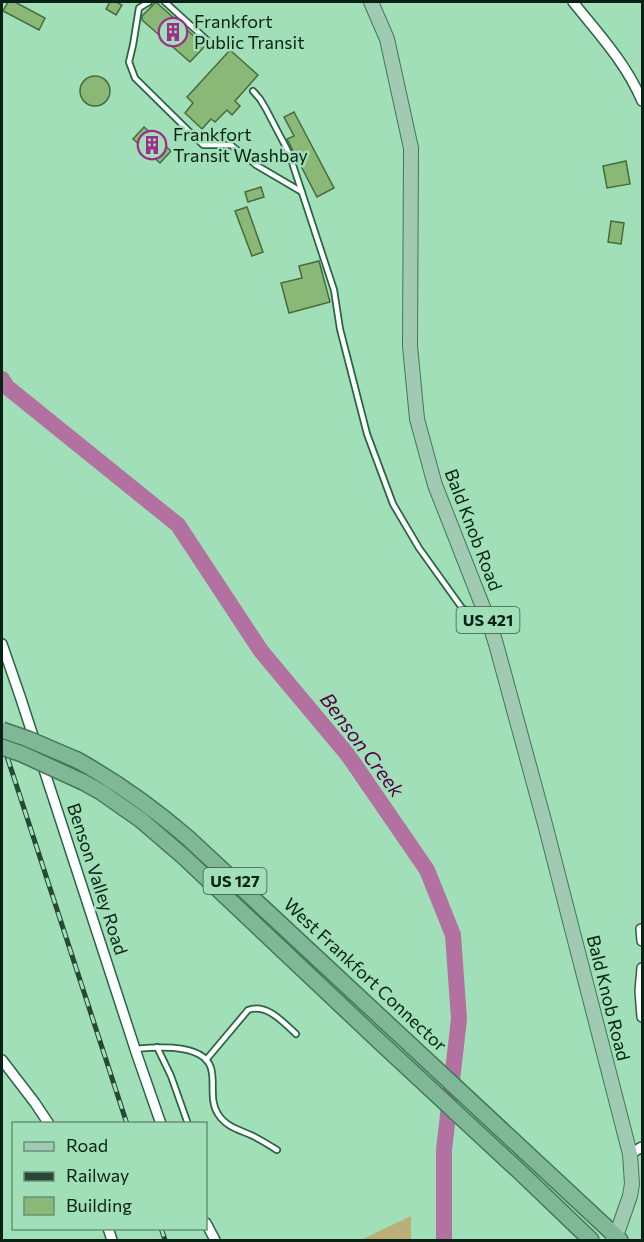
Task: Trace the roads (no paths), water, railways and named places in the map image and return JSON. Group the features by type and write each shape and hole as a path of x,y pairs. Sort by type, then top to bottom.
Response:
{"highway":[{"name":"West Frankfort Connector","path":"2,730 77,760 124,788 174,826 382,1017 616,1239"},
{"name":"West Frankfort Connector","path":"2,747 101,792 170,844 591,1240"}],"main road":[{"name":"Bald Knob Road","path":"371,2 387,39 411,148 410,346 417,418 435,485 490,625 550,844 630,1154 632,1184 616,1239"}],"street":[{"path":"573,2 620,60 642,101"},
{"name":"Benson Valley Road","path":"2,644 160,1122"},
{"path":"641,929 642,941"},
{"path":"642,968 640,991 642,1017"},
{"path":"2,1060 48,1122"},
{"path":"630,1154 642,1147"},
{"path":"207,1225 215,1240"}],"lane":[{"path":"149,2 139,8 134,45 129,62 135,78 203,145 231,146 256,165 302,192"},
{"path":"165,2 209,42"},
{"path":"253,92 260,99 289,153 334,290 340,329 367,434 393,504 419,548 462,608 490,625"},
{"path":"206,1060 248,1010 255,1007 273,1013 296,1034"},
{"path":"157,1047 171,1076 187,1122"},
{"path":"135,1049 176,1048 189,1050 203,1057 210,1065 215,1108 218,1115 225,1123 277,1150"}],"waterway":[{"name":"Benson Creek","path":"2,379 7,387 178,525 261,651 348,755 427,870 453,935 459,1019 444,1150 444,1240"}],"railway":[{"path":"2,741 126,1122"},
{"path":"162,1230 165,1240"}],"place":[{"name":"Frankfort Public Transit","path":"173,32"},
{"name":"Frankfort Transit Washbay","path":"152,145"}]}
